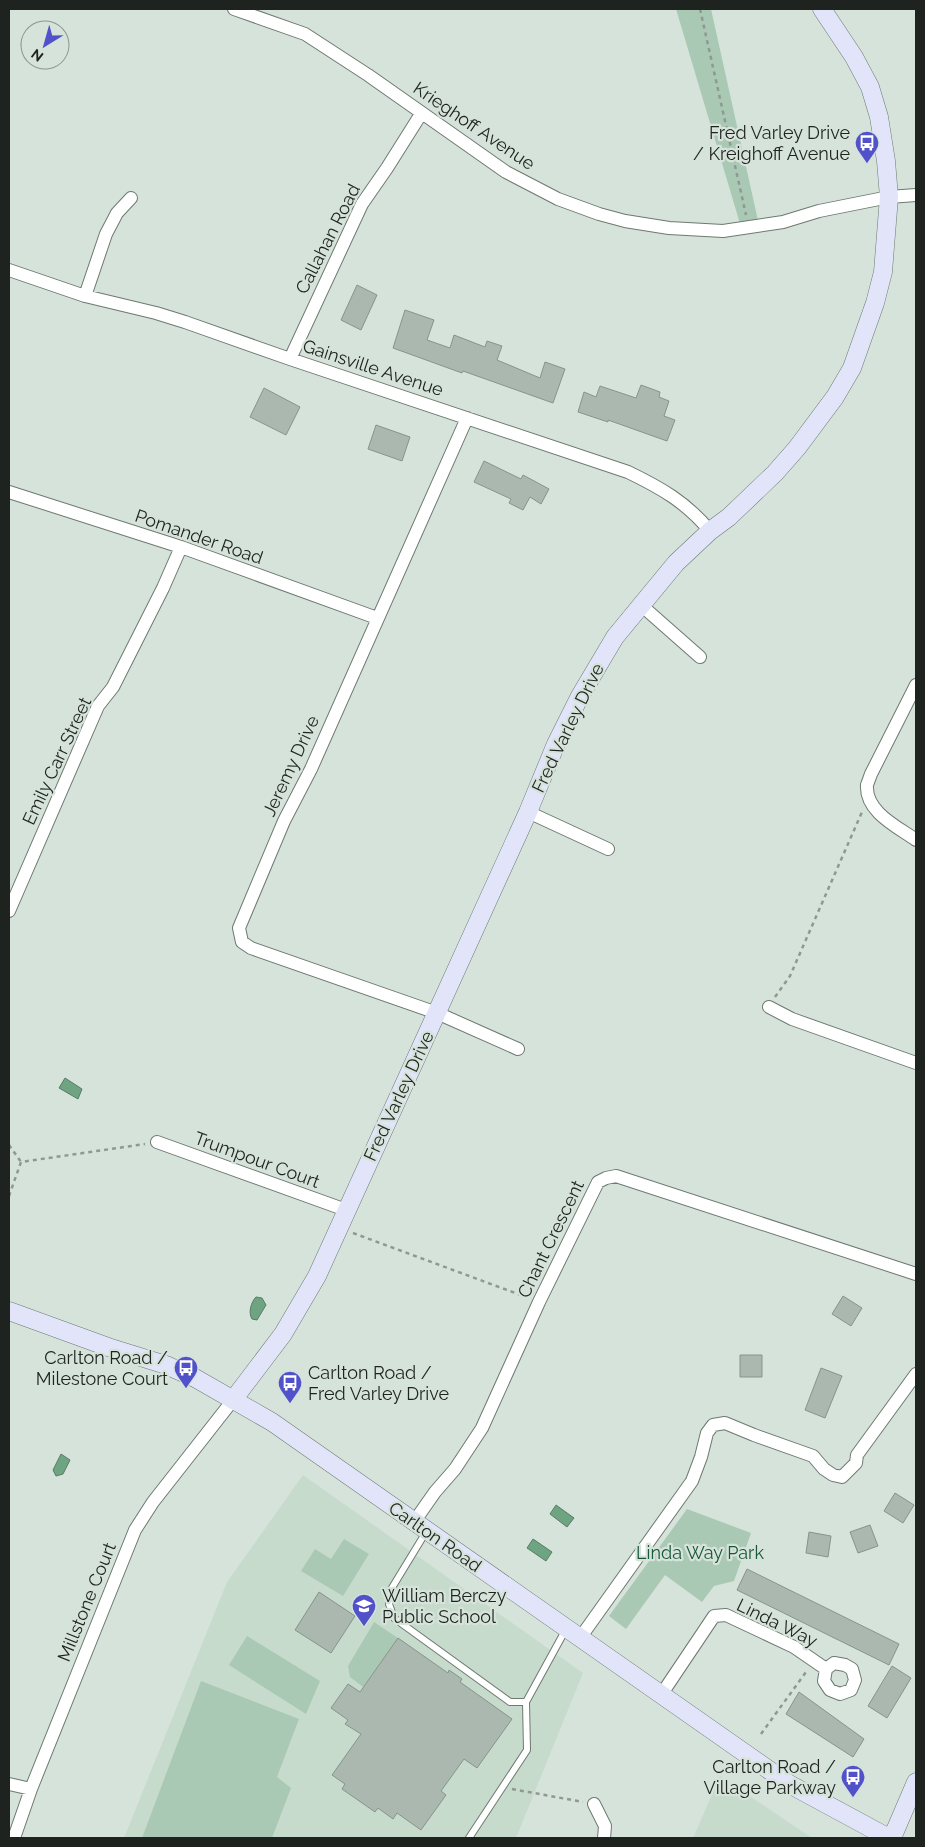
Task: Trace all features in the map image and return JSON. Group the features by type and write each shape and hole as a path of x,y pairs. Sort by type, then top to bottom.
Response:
{"street":[{"name":"Krieghoff Avenue","path":"234,9 305,34 361,70 506,172 558,199 599,214 632,222 693,230 723,231 783,222 819,211 889,197 916,195"},
{"name":"Fred Varley Drive","path":"233,1400 283,1334 317,1276 528,812 556,744 580,696 615,637 676,563 710,530 729,518 775,473 797,448 835,397 852,368 875,303 882,272 889,197 883,136 870,86 854,57 822,9"},
{"name":"Callahan Road","path":"290,359 362,204 421,114"},
{"path":"85,296 106,234 117,213 131,198"},
{"name":"Gainsville Avenue","path":"9,270 85,296 178,319 290,359 628,472 678,500 696,514 710,530"},
{"name":"Jeremy Drive","path":"467,418 311,769 284,821 239,928 242,942 251,948 437,1014 518,1049"},
{"name":"Pomander Road","path":"9,492 181,547 377,618"},
{"name":"Emily Carr Street","path":"9,911 98,706 113,687 181,547"},
{"path":"641,605 700,657"},
{"path":"916,685 867,785 868,794 875,808 885,819 916,840"},
{"path":"528,812 608,849"},
{"path":"769,1006 792,1019 916,1063"},
{"name":"Trumpour Court","path":"157,1142 346,1210"},
{"name":"Chant Crescent","path":"421,1527 435,1492 456,1469 482,1428 598,1182 616,1176 916,1274"},
{"name":"Carlton Road","path":"9,1311 108,1347 166,1365 195,1378 272,1422 789,1784 891,1838"},
{"path":"573,1633 692,1481 701,1457 706,1433 713,1425 725,1423 813,1456 833,1476 842,1478 856,1463 857,1455 916,1374"},
{"name":"Millstone Court","path":"14,1838 31,1789 135,1530 153,1502 233,1400"},
{"name":"Linda Way","path":"661,1695 714,1616 726,1615 794,1647 826,1669"},
{"path":"891,1838 916,1782"},
{"path":"9,1784 31,1789"},
{"path":"594,1804 605,1826 604,1838"}],"lane":[{"path":"421,1527 390,1590 389,1604 394,1618 510,1702 526,1702"},
{"path":"469,1838 527,1750 526,1702 573,1633"}],"path":[{"path":"700,9 749,226"},
{"path":"769,1006 790,976 855,830 868,794"},
{"path":"21,1162 157,1142"},
{"path":"9,1145 21,1162"},
{"path":"9,1196 21,1162"},
{"path":"339,1228 540,1302"},
{"path":"761,1734 814,1660"},
{"path":"502,1788 594,1804"}],"shaded area":[{"path":"65,1078 82,1089 78,1099 59,1088"},
{"path":"256,1297 262,1298 266,1305 257,1320 252,1319 250,1314 251,1305"},
{"path":"61,1454 70,1460 63,1474 56,1476 53,1470"},
{"name":"William Berczy Public School","path":"303,1475 583,1673 516,1838 124,1838 227,1582"},
{"path":"556,1505 574,1518 567,1527 550,1514"},
{"path":"533,1539 552,1552 546,1561 527,1548"},
{"path":"720,1776 812,1838 693,1838"}],"green space":[{"path":"676,9 711,9 759,225 741,227"},
{"name":"Linda Way Park","path":"687,1509 751,1533 734,1581 714,1586 702,1602 665,1575 626,1629 609,1616"},
{"path":"344,1539 369,1554 343,1596 301,1571 315,1549 331,1559"},
{"path":"374,1622 398,1638 363,1687 350,1677 348,1666"},
{"path":"247,1636 320,1681 306,1714 229,1665"},
{"path":"201,1681 299,1719 277,1777 291,1788 272,1838 142,1838"}],"building":[{"path":"357,285 377,295 361,330 341,320"},
{"path":"405,310 434,320 427,340 450,348 454,335 485,347 487,341 502,346 497,360 540,378 545,362 565,369 553,403 393,348"},
{"path":"641,385 660,392 659,397 669,401 664,416 675,420 667,441 608,420 608,422 578,412 584,392 596,397 600,386 636,398"},
{"path":"264,388 300,407 286,435 250,417"},
{"path":"376,425 410,437 402,461 368,449"},
{"path":"484,461 521,479 523,475 549,489 541,504 530,497 523,510 509,503 511,499 474,482"},
{"path":"843,1296 862,1308 851,1326 832,1314"},
{"path":"740,1355 762,1355 762,1377 740,1377"},
{"path":"821,1368 842,1376 825,1418 805,1410"},
{"path":"895,1493 914,1505 903,1523 884,1511"},
{"path":"870,1525 878,1546 858,1553 850,1532"},
{"path":"809,1532 831,1536 828,1557 806,1553"},
{"path":"747,1569 899,1644 889,1665 737,1590"},
{"path":"319,1592 355,1616 331,1653 295,1630"},
{"path":"398,1638 448,1673 449,1670 462,1679 460,1682 512,1719 477,1768 464,1759 441,1791 446,1795 421,1830 397,1813 393,1819 378,1808 375,1812 342,1789 345,1784 332,1775 361,1734 345,1724 348,1720 331,1708 348,1684 360,1692"},
{"path":"892,1666 911,1678 887,1718 868,1706"},
{"path":"799,1692 864,1739 853,1757 786,1714"}],"place":[{"name":"Fred Varley Drive / Kreighoff Avenue","path":"867,164"},
{"name":"Carlton Road / Milestone Court","path":"186,1389"},
{"name":"Carlton Road / Fred Varley Drive","path":"290,1404"},
{"name":"William Berczy Public School","path":"364,1627"},
{"name":"Carlton Road / Village Parkway","path":"853,1798"}]}
